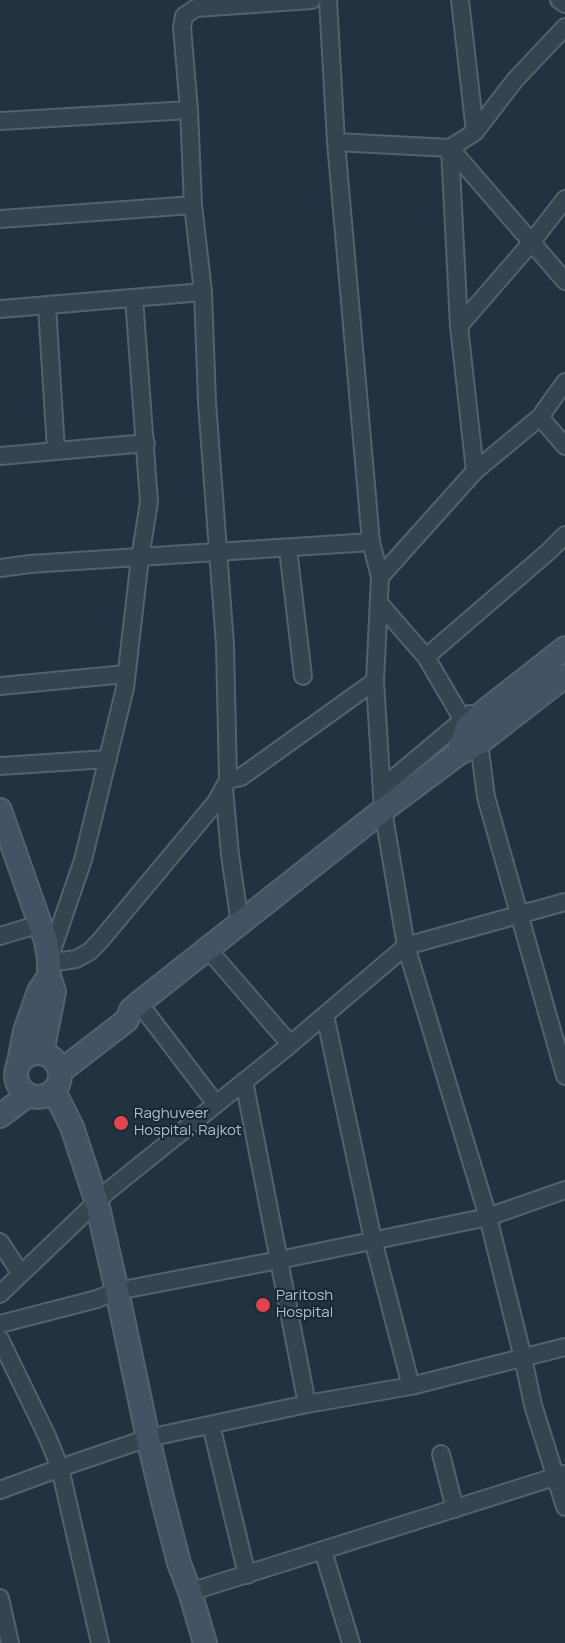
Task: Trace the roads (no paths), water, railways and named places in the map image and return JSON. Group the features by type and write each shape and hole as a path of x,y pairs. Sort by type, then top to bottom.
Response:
{"street":[{"path":"240,924 230,855 226,784 225,645 182,27 184,15 196,8 238,2 312,0"},
{"path":"328,0 336,142 371,542 380,577 375,681 383,810 406,946 488,1217 533,1405 560,1475 565,1507"},
{"path":"460,0 475,132"},
{"path":"559,0 565,4"},
{"path":"336,142 450,148 475,132 515,80 565,27"},
{"path":"0,121 189,110"},
{"path":"450,148 565,281"},
{"path":"450,148 459,326 475,471"},
{"path":"459,326 531,243 565,199"},
{"path":"0,219 194,205"},
{"path":"0,309 202,292"},
{"path":"0,810 40,924 49,968 54,992 53,1069 44,1097 33,1097 23,1092 12,1072 49,968 83,860 108,759 125,688 149,502 134,298"},
{"path":"47,306 56,450"},
{"path":"380,577 475,471 540,417 565,382"},
{"path":"540,417 565,446"},
{"path":"0,456 146,442"},
{"path":"426,657 565,535"},
{"path":"0,568 30,564 371,542"},
{"path":"288,549 303,676"},
{"path":"379,603 426,657 477,727 486,797 565,1076"},
{"path":"53,1069 127,1020 135,1006 207,948 458,754 477,727 565,639"},
{"path":"477,727 565,648"},
{"path":"0,686 126,674"},
{"path":"381,788 477,727 565,676"},
{"path":"49,968 63,961 76,959 89,952 100,941 216,802 226,784 241,777 375,681"},
{"path":"0,766 108,759"},
{"path":"0,1294 108,1191 290,1044 406,946 565,902"},
{"path":"0,936 40,924"},
{"path":"207,948 290,1044"},
{"path":"135,1006 216,1104"},
{"path":"325,1015 373,1240 411,1386"},
{"path":"12,1072 27,1054 38,1052 53,1069 97,1203 148,1438 179,1563 205,1643"},
{"path":"244,1081 308,1404"},
{"path":"0,1116 28,1095"},
{"path":"0,1324 97,1299 117,1291 488,1217 565,1190"},
{"path":"0,1242 21,1274"},
{"path":"0,1339 60,1467 100,1643"},
{"path":"0,1490 60,1467 148,1438 308,1404 411,1386 565,1347"},
{"path":"212,1425 247,1575"},
{"path":"441,1454 455,1509"},
{"path":"189,1592 560,1475"},
{"path":"323,1551 351,1643"},
{"path":"0,1598 6,1641"}],"place":[{"name":"Raghuveer Hospital, Rajkot","path":"121,1123"},
{"name":"Paritosh Hospital","path":"263,1305"}]}
